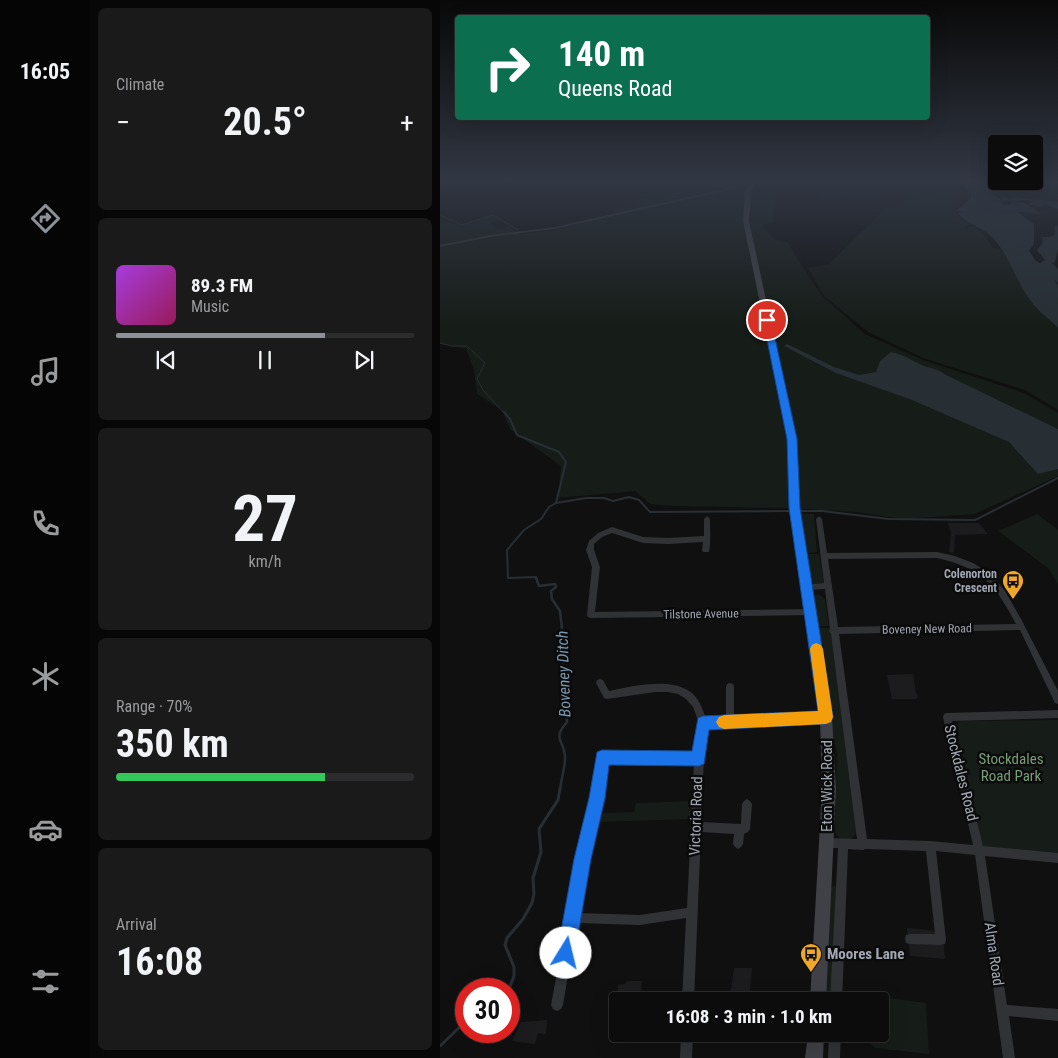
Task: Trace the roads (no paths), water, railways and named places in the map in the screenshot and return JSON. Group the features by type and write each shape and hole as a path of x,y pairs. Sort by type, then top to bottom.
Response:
{"main road":[{"name":"Eton Wick Road","path":"748,230 792,439 795,483 794,508 808,588 826,717 829,789 819,992"},
{"path":"814,1058 815,1042"}],"street":[{"path":"440,246 490,236 536,230"},
{"path":"706,550 707,519"},
{"path":"819,519 827,556 827,586 862,844"},
{"name":"Tilstone Avenue","path":"707,539 643,540 612,530 600,535 591,543 590,550 596,567 591,615 811,612"},
{"path":"827,556 937,555 973,566 995,583 1011,604 1058,700"},
{"path":"808,588 827,586"},
{"name":"Boveney New Road","path":"833,631 1021,627"},
{"path":"600,683 607,695 662,687 681,690 696,702 703,723 826,717"},
{"path":"730,687 730,722"},
{"name":"Stockdales Road","path":"979,850 947,717 1058,714"},
{"name":"Victoria Road","path":"688,992 699,758 703,723"},
{"path":"557,1005 582,859 597,798 602,757 699,758"},
{"path":"696,828 745,829 747,804"},
{"path":"738,844 739,829"},
{"path":"827,843 930,846 1058,858"},
{"path":"836,992 843,843"},
{"path":"910,938 941,940 930,846"},
{"name":"Alma Road","path":"979,850 1010,1058"},
{"path":"572,918 640,920 692,912"},
{"path":"1002,1010 1058,1015"},
{"path":"686,1058 687,1042"},
{"path":"834,1058 835,1042"}],"waterway":[{"path":"440,343 452,346 467,346 485,363 477,379 483,390 505,414"},
{"path":"504,412 510,419 517,435 559,452 566,462 556,503"},
{"path":"800,511 822,511 889,519 975,520 1058,478"},
{"path":"556,503 586,498 604,498 613,501 629,497 639,500 650,512 790,511"},
{"name":"Boveney Ditch","path":"537,579 536,577 508,578 507,550 524,530 541,519 549,507 556,503"},
{"name":"Boveney Ditch","path":"536,578 539,586 555,584 556,587 551,591 552,599 560,611 565,656 561,669 567,722 562,728 559,737 565,758 560,790"},
{"name":"Boveney Ditch","path":"513,978 514,967 505,945 507,938 523,919 532,903 534,894 533,878 541,852 539,829 558,800 560,789"},
{"name":"Boveney Ditch","path":"440,1046 455,1032"}],"place":[{"name":"Colenorton Crescent","path":"1013,600"},
{"name":"Moores Lane","path":"811,973"}],"park label":[{"name":"Stockdales Road Park","path":"1011,768"}]}
